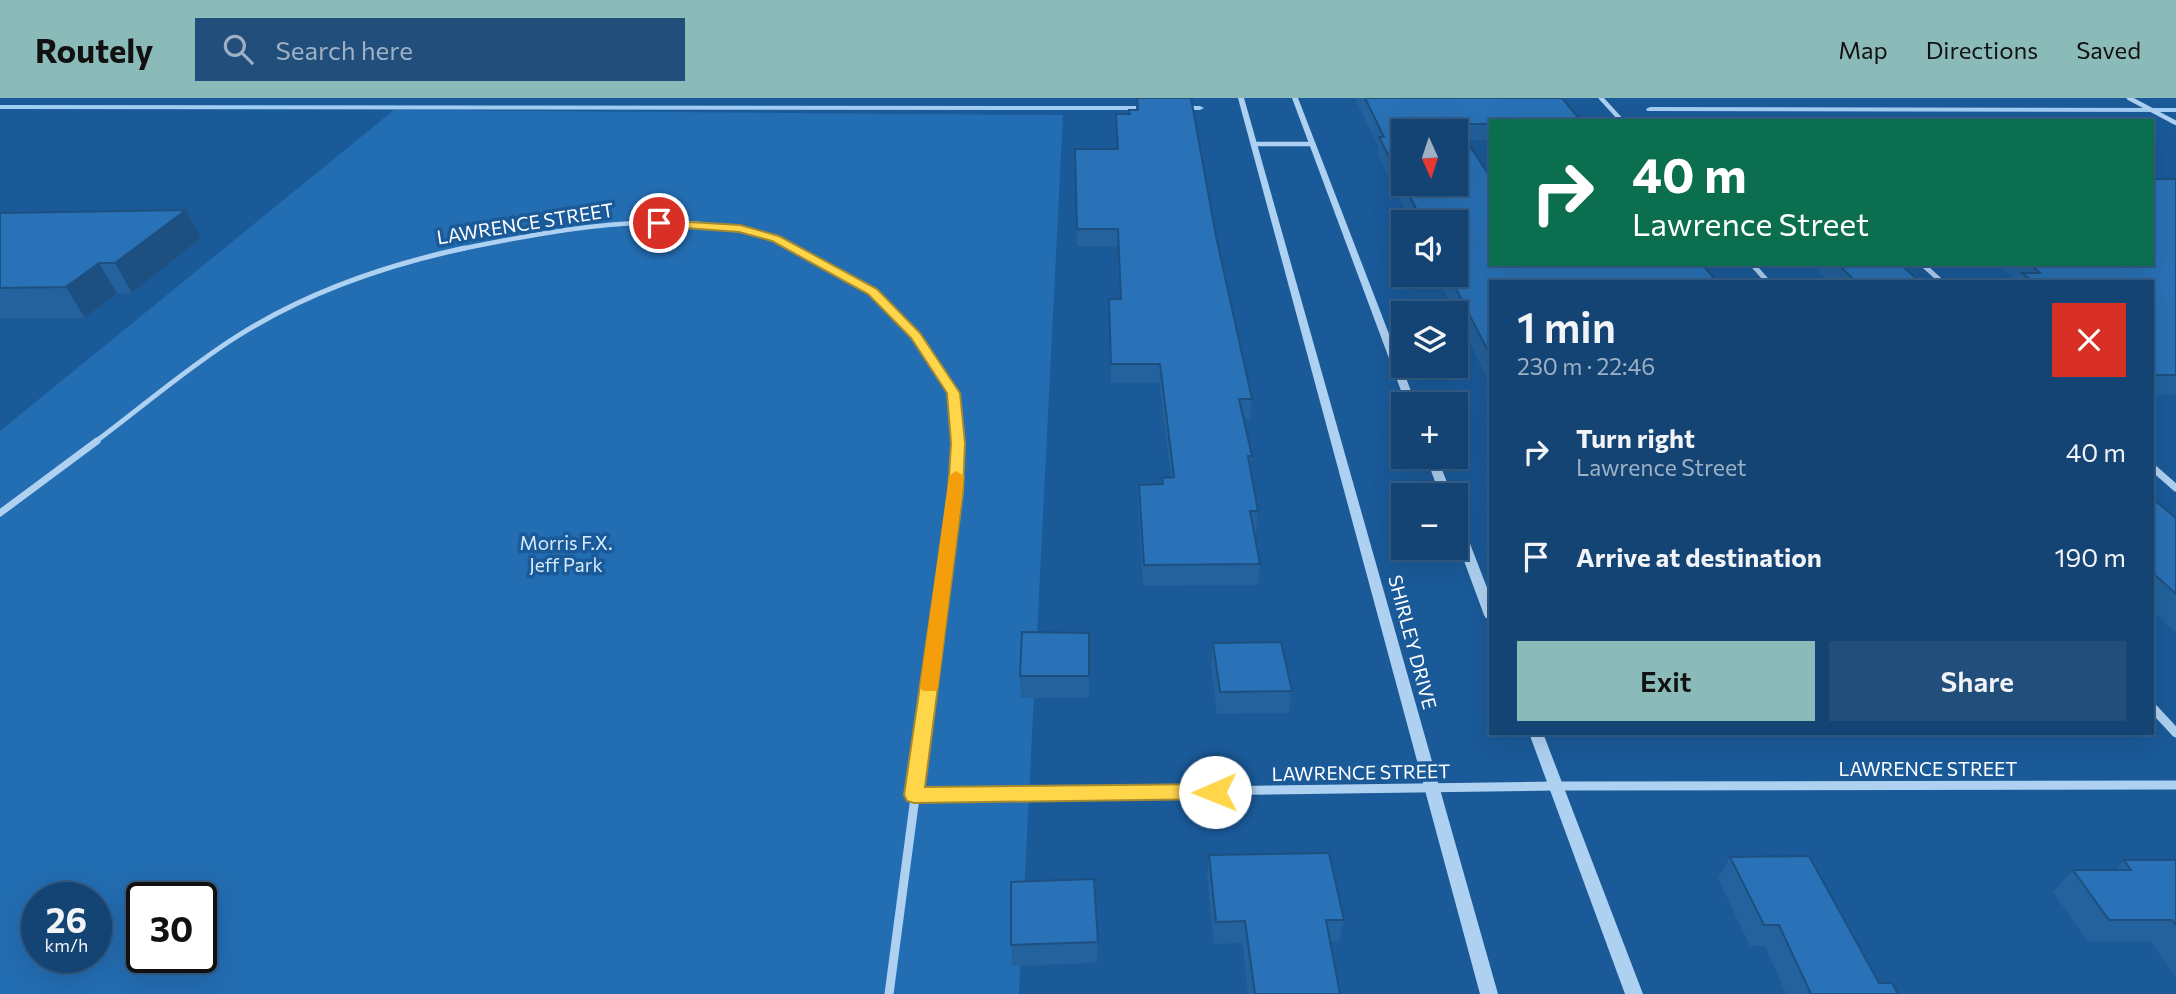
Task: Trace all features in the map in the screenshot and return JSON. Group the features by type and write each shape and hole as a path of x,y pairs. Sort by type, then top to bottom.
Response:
{"street":[{"name":"SHIRLEY DRIVE","path":"1241,98 1489,994"},
{"path":"1294,98 1406,392"},
{"path":"1601,98 1620,119"},
{"path":"2129,98 2176,123"},
{"path":"1254,144 1312,144"},
{"name":"LAWRENCE STREET","path":"0,513 236,337 274,314 328,288 400,264 474,246 584,229 681,222 740,228 775,239 873,292 916,336 953,393 958,443 955,493 914,795 1556,786 2176,785"},
{"path":"1754,266 1766,280"},
{"path":"1924,266 1940,280"},
{"path":"2154,469 2176,488"},
{"path":"1468,555 1489,610"},
{"path":"2154,709 2176,733"},
{"path":"1537,735 1634,994"},
{"path":"889,994 914,795"}],"green space":[{"name":"Morris F.X. Jeff Park","path":"394,110 1063,115 1019,994 0,994 0,431"}],"building":[{"path":"1137,98 1191,98 1216,236 1252,399 1239,399 1252,456 1248,456 1258,511 1250,511 1260,564 1144,565 1139,485 1163,484 1162,478 1174,477 1160,364 1111,364 1109,299 1121,299 1118,229 1077,229 1075,149 1118,149 1116,114 1130,114 1129,110 1138,110"},
{"path":"1365,98 1562,98 1579,119 1489,119 1489,124 1468,124 1468,119 1391,119 1391,160 1379,137 1384,137"},
{"path":"1468,144 1489,175 1489,266 1704,266 1715,280 1489,280 1489,353 1468,312 1468,301 1462,301 1455,287 1468,287 1468,210 1417,210 1410,196 1468,196"},
{"path":"2154,179 2176,179 2176,375 2154,375 2154,280 2031,280 2022,273 2040,273 2032,266 2154,266"},
{"path":"186,210 115,263 99,263 66,287 0,288 0,213"},
{"path":"1840,266 1902,266 1918,280 1854,280"},
{"path":"2154,500 2176,518 2176,594 2154,574"},
{"path":"1022,632 1089,633 1089,676 1020,676"},
{"path":"1281,642 1292,691 1220,692 1213,643"},
{"path":"1329,853 1344,920 1326,920 1340,994 1255,994 1245,921 1216,922 1209,855"},
{"path":"1809,856 1879,983 1892,983 1898,994 1811,994 1779,925 1764,925 1730,857"},
{"path":"2124,860 2176,860 2176,925 2172,920 2109,920 2073,870 2131,870"},
{"path":"1094,879 1098,942 1011,945 1011,882"}],"waterway":[{"path":"0,107 1154,108"},
{"path":"1174,108 1200,108"},
{"path":"1650,109 2176,110"}],"slow traffic":[{"path":"929,687 956,476"}],"route":[{"path":"659,223 681,222 740,228 775,239 873,292 916,336 953,393 958,443 955,493 914,795 1215,792"}]}
